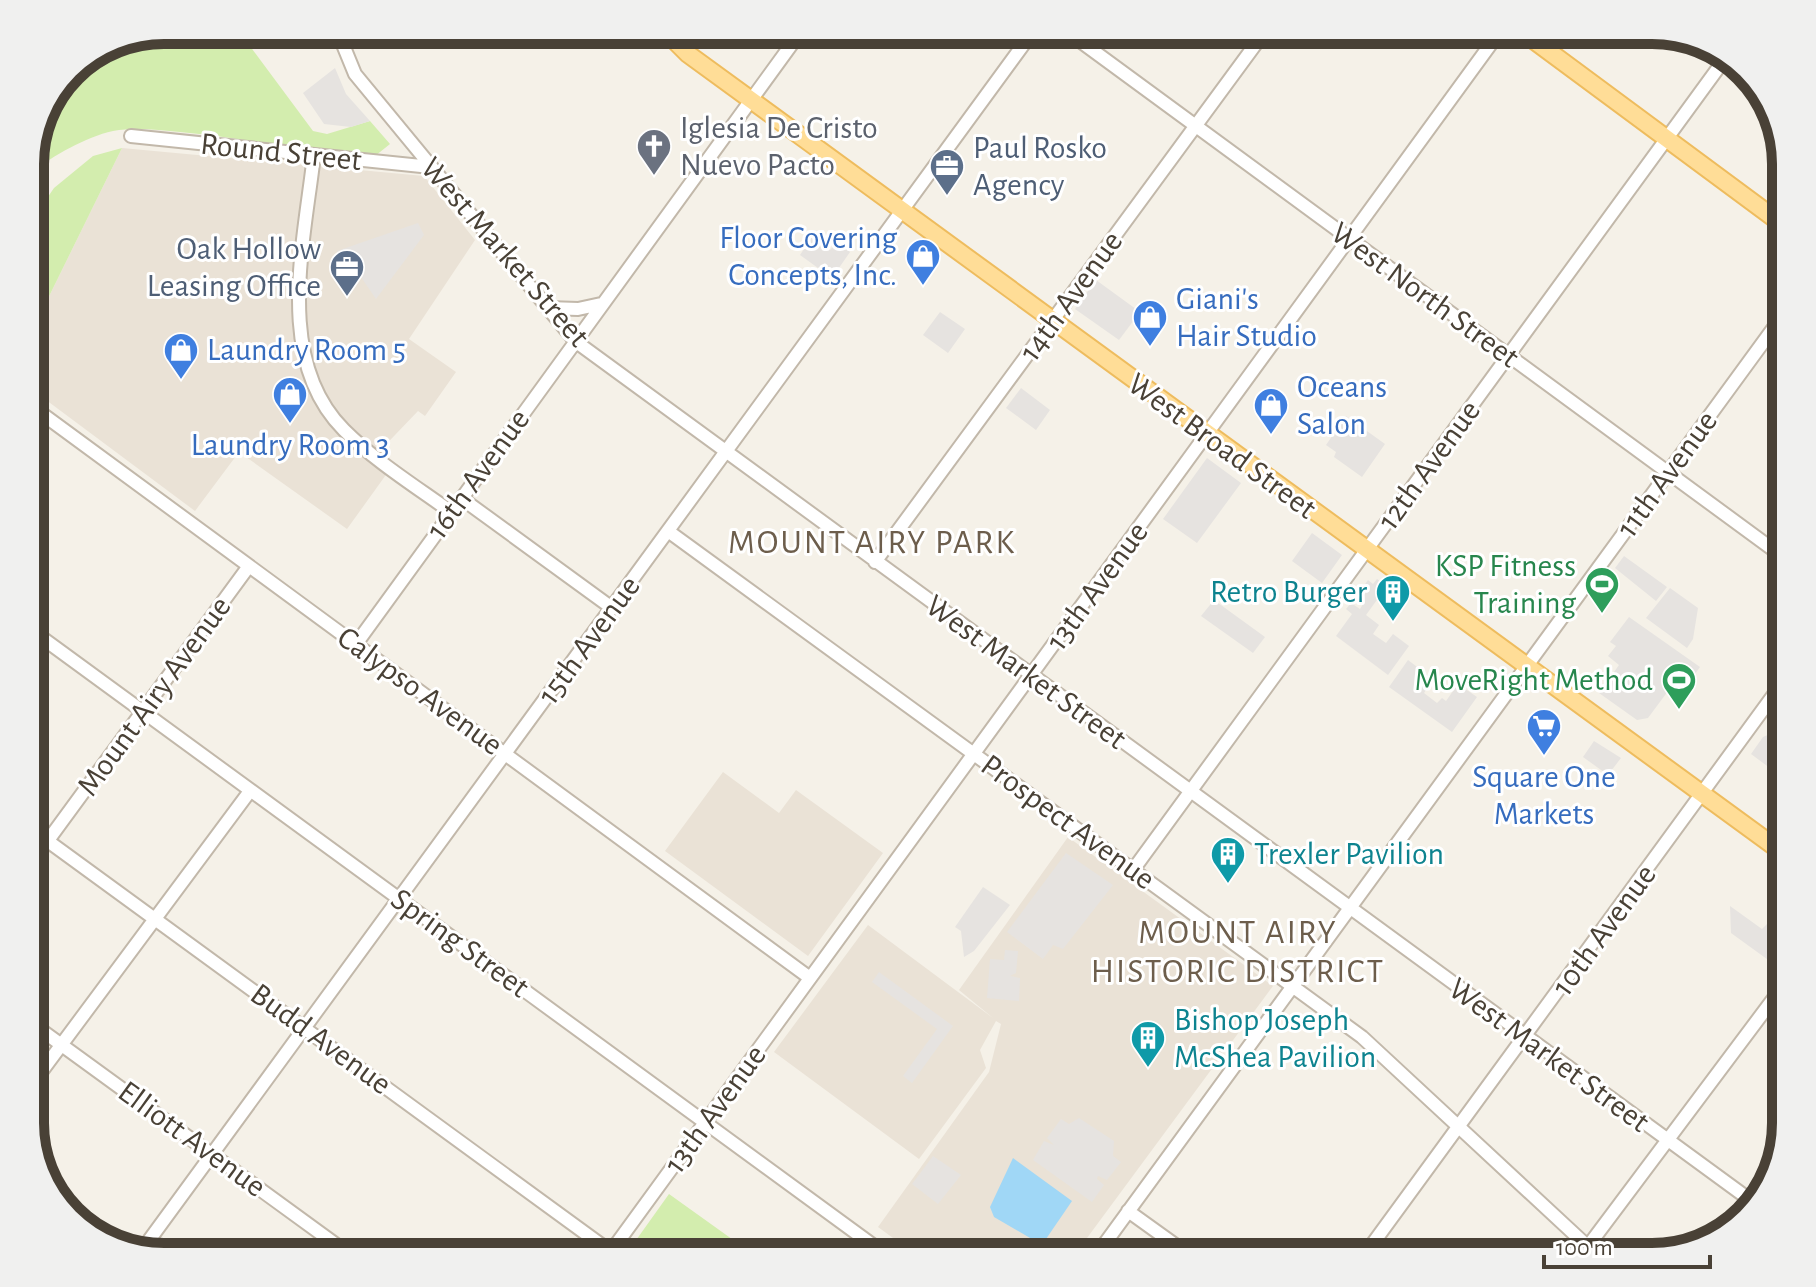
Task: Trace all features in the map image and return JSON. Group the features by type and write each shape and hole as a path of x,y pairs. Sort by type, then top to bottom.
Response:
{"main road":[{"name":"West Broad Street","path":"678,44 1052,321 1772,845"},
{"path":"1539,44 1772,217"}],"street":[{"name":"West Market Street","path":"343,44 355,74 575,341 1746,1197"},
{"name":"16th Avenue","path":"356,644 792,44"},
{"name":"15th Avenue","path":"148,1242 1024,44"},
{"name":"West North Street","path":"1084,44 1772,549"},
{"name":"14th Avenue","path":"875,562 1256,44"},
{"name":"13th Avenue","path":"617,1243 1491,44"},
{"name":"12th Avenue","path":"1133,870 1720,66"},
{"name":"Round Street","path":"131,136 431,167"},
{"path":"314,155 299,313 301,344 310,378 323,404 344,430 451,512"},
{"path":"548,308 578,309 601,304"},
{"name":"11th Avenue","path":"1105,1243 1772,330"},
{"name":"Calypso Avenue","path":"44,415 810,978"},
{"path":"461,498 612,608"},
{"name":"Prospect Avenue","path":"668,531 1362,1037 1459,1126 1575,1243"},
{"name":"Mount Airy Avenue","path":"44,847 249,566"},
{"name":"Spring Street","path":"44,639 870,1243"},
{"name":"10th Avenue","path":"1373,1243 1772,697"},
{"path":"44,1069 250,791"},
{"name":"Budd Avenue","path":"44,838 306,1027 594,1243"},
{"path":"1591,1243 1772,1001"},
{"name":"Elliott Avenue","path":"44,1032 334,1243"},
{"path":"1128,1211 1173,1243"}],"shaded area":[{"path":"335,68 346,94 370,121 351,127 324,124 303,93"},
{"path":"122,148 424,176 475,240 409,339 456,372 425,416 418,411 372,459 388,472 347,529 239,452 195,511 44,398 44,307"},
{"path":"418,223 424,235 376,299 352,264 340,261 337,251"},
{"path":"812,237 830,250 837,242 850,252 832,278 800,255"},
{"path":"1096,280 1140,312 1119,340 1075,309"},
{"path":"940,312 965,329 948,353 923,335"},
{"path":"1021,388 1050,410 1036,430 1006,408"},
{"path":"1346,416 1385,444 1362,477 1334,457 1336,452 1326,445"},
{"path":"1207,458 1241,483 1197,543 1163,519"},
{"path":"1312,533 1342,555 1322,583 1292,561"},
{"path":"1624,556 1667,587 1656,601 1615,568"},
{"path":"1377,579 1387,586 1366,615 1379,625 1373,634 1386,643 1393,634 1409,646 1388,675 1336,636 1352,614 1346,609 1351,603 1360,609 1363,604 1355,598 1368,580 1373,584"},
{"path":"1670,588 1698,608 1693,639 1687,648 1646,618"},
{"path":"1214,600 1265,637 1253,653 1201,616"},
{"path":"1629,617 1700,667 1684,689 1674,683 1648,718 1637,720 1599,693 1619,665 1608,656 1616,646 1610,642"},
{"path":"1408,660 1433,679 1424,693 1437,703 1442,698 1446,701 1458,684 1477,697 1452,732 1389,687"},
{"path":"1772,733 1772,770 1751,754 1763,737"},
{"path":"1594,741 1621,758 1608,775 1583,757"},
{"path":"723,772 779,813 796,790 883,853 808,956 665,851"},
{"path":"1068,837 1273,986 1083,1243 900,1243 878,1227 989,1072 1001,1024 996,1021 980,1050 986,1068 919,1159 774,1052 868,925 993,1018 959,990"},
{"path":"1066,853 1113,885 1063,949 1053,945 1043,959 1007,932"},
{"path":"983,887 1010,905 974,951 964,957 961,931 955,927"},
{"path":"1730,906 1762,929 1772,919 1772,962 1771,962 1731,933"},
{"path":"1005,950 1018,951 1016,973 1010,976 1020,978 1019,1001 987,998 990,959 1004,960"},
{"path":"879,972 953,1026 912,1083 903,1076 937,1029 872,982"},
{"path":"1079,1118 1114,1141 1113,1156 1121,1162 1107,1180 1098,1176 1097,1179 1104,1185 1092,1202 1033,1160 1044,1141 1054,1145 1047,1138 1061,1119 1069,1124"},
{"path":"933,1156 961,1175 938,1204 912,1184"}],"green space":[{"path":"164,44 248,44 313,131 327,134 370,121 390,144 375,156 146,129 102,134 44,164 48,133 56,111 79,79 97,64 118,53 141,46"},
{"path":"122,148 44,307 44,203 54,188 93,156"},
{"path":"669,1194 737,1243 634,1243"}],"water":[{"path":"1013,1158 1072,1201 1046,1239 1037,1242 994,1217 990,1207"}],"place":[{"name":"Iglesia De Cristo Nuevo Pacto","path":"654,177"},
{"name":"Paul Rosko Agency","path":"947,197"},
{"name":"Floor Covering Concepts, Inc.","path":"923,287"},
{"name":"Oak Hollow Leasing Office","path":"347,298"},
{"name":"Giani's Hair Studio","path":"1150,348"},
{"name":"Laundry Room 5","path":"181,381"},
{"name":"Laundry Room 3","path":"290,425"},
{"name":"Oceans Salon","path":"1271,436"},
{"name":"KSP Fitness Training","path":"1602,615"},
{"name":"Retro Burger","path":"1393,623"},
{"name":"MoveRight Method","path":"1679,711"},
{"name":"Square One Markets","path":"1544,757"},
{"name":"Trexler Pavilion","path":"1228,885"},
{"name":"Bishop Joseph McShea Pavilion","path":"1148,1069"}],"district":[{"name":"MOUNT AIRY PARK","path":"872,543"},
{"name":"MOUNT AIRY HISTORIC DISTRICT","path":"1238,952"}]}
